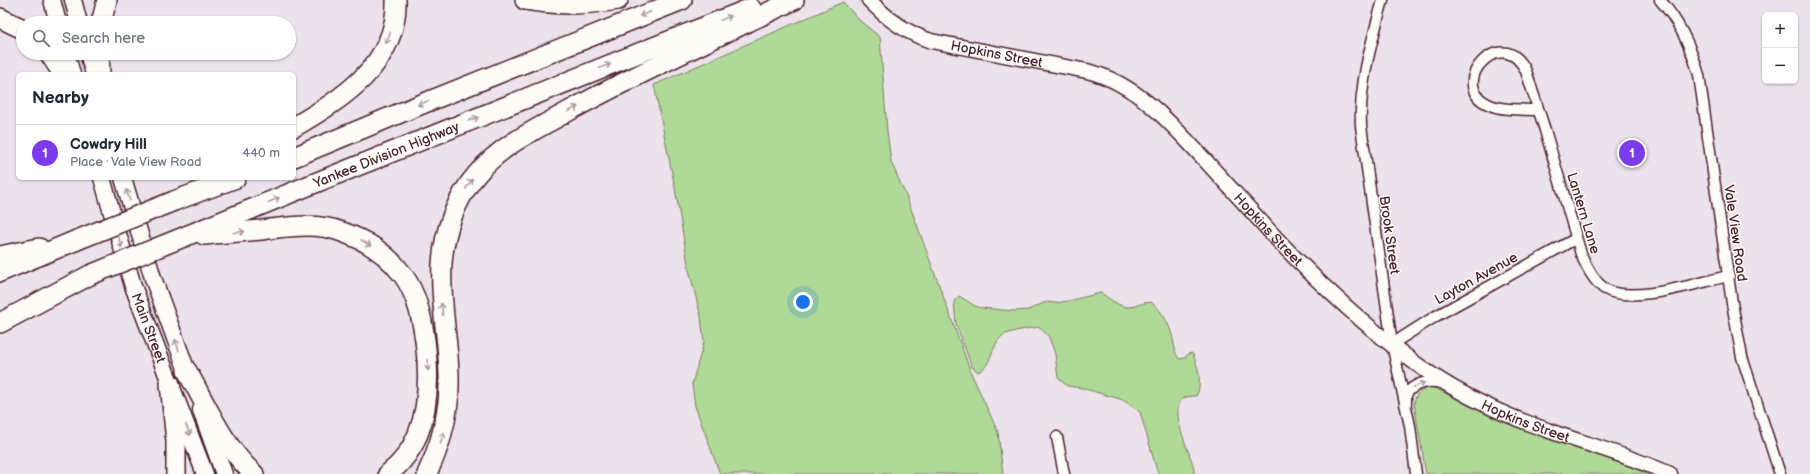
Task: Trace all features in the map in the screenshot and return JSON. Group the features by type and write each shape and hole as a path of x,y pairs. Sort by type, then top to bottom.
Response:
{"highway":[{"path":"103,16 107,0"},
{"path":"296,126 338,100 370,70 383,51 391,30 396,0"},
{"path":"525,0 569,5 618,0"},
{"path":"296,156 446,94 682,0"},
{"name":"Yankee Division Highway","path":"0,308 90,275 324,179 771,0"},
{"path":"428,474 443,434 448,401 448,367 442,302 442,263 445,242 452,218 461,197 471,181 495,156 537,128 601,94 794,0"},
{"path":"0,18 16,26"},
{"path":"54,60 62,72"},
{"path":"99,60 100,72"},
{"path":"174,201 204,180"},
{"path":"0,272 174,201 231,180"},
{"path":"186,236 294,226 324,227 342,231 382,253 404,276 414,295 422,320 428,360 428,377 425,409 416,438 408,454 388,474"},
{"path":"0,256 77,240"},
{"path":"0,323 90,275"},
{"path":"187,371 229,445 243,464 254,474"},
{"path":"170,384 176,441 176,474"}],"main road":[{"path":"52,0 56,16"},
{"path":"73,0 77,16"},
{"name":"Hopkins Street","path":"869,0 894,23 912,34 931,42 1087,71 1106,76 1128,88 1148,103 1179,132 1275,237 1339,302 1414,362 1449,385 1489,407 1670,474"},
{"path":"68,60 71,72"},
{"path":"90,60 93,72"},
{"name":"Main Street","path":"103,180 133,286 206,474"},
{"name":"Main Street","path":"124,180 153,278 224,474"}],"street":[{"name":"Brook Street","path":"1383,0 1363,84 1360,115 1392,344 1406,409 1416,474"},
{"name":"Vale View Road","path":"1660,0 1684,34 1691,48 1699,75 1742,357 1780,474"},
{"name":"Lantern Lane","path":"1538,110 1498,108 1484,102 1475,90 1473,80 1475,71 1480,62 1488,56 1498,54 1508,55 1517,59 1526,72 1538,110 1575,239 1583,260 1596,281 1605,288 1618,294 1633,295 1729,276"},
{"name":"Layton Avenue","path":"1392,344 1436,316 1575,239"},
{"path":"1406,409 1406,394 1416,385 1430,381 1449,385"},
{"path":"1057,437 1064,474"}],"green space":[{"path":"843,2 859,20 880,37 887,131 891,162 907,198 972,375 998,432 1003,474 720,474 695,406 692,384 704,342 701,317 689,270 675,188 654,85"},
{"path":"1101,293 1126,307 1151,302 1160,310 1166,320 1179,359 1185,358 1188,354 1192,353 1199,374 1198,391 1196,396 1188,396 1179,403 1178,411 1181,430 1193,466 1194,474 1158,474 1140,412 1123,400 1082,388 1067,386 1058,378 1055,354 1049,337 1040,327 1005,334 998,340 989,361 983,369 978,372 972,367 956,324 954,301 959,296 981,308 1015,311 1028,310 1046,302 1056,303"},
{"path":"1432,387 1518,427 1630,465 1650,474 1426,474 1414,404 1419,392"}],"place":[{"name":"Cowdry Hill","path":"1632,153"}]}
